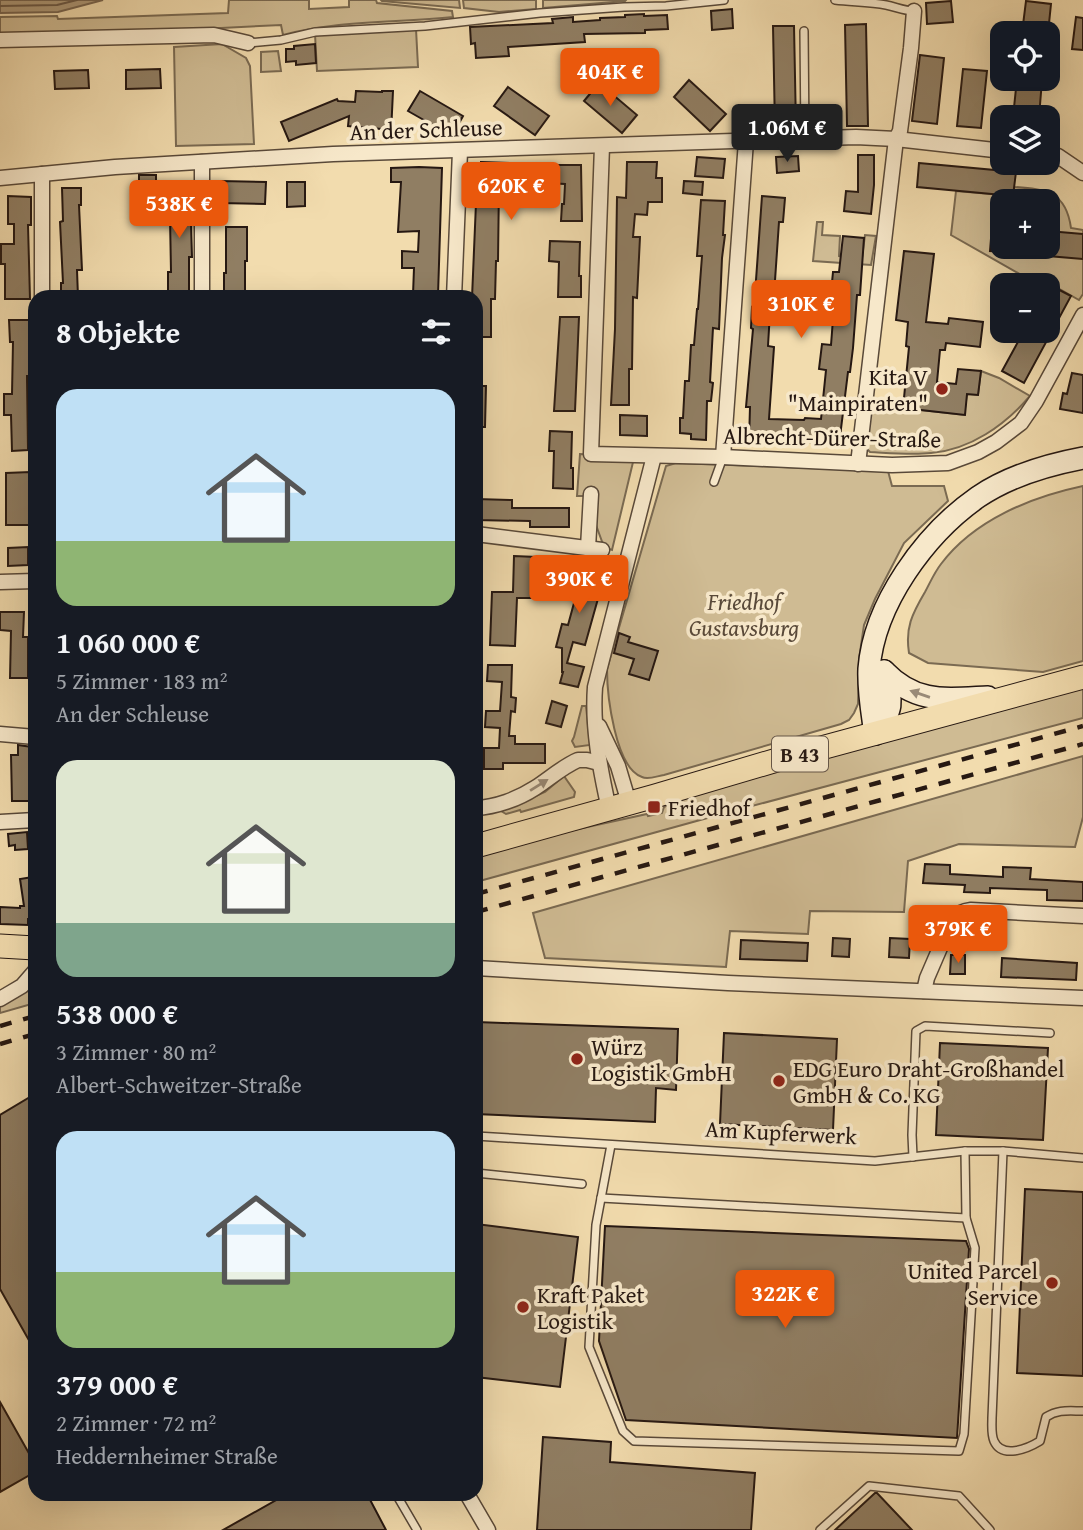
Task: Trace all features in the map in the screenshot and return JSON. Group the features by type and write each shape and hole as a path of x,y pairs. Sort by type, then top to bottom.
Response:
{"main road":[{"path":"875,734 870,702 877,669 877,632 891,596 928,544 967,506 999,486 1054,463 1083,458"},
{"path":"877,669 911,691 927,697 1011,696"},
{"name":"B 43","path":"483,844 777,760 1083,677"},
{"path":"0,939 28,940"},
{"path":"0,946 28,948"}],"street":[{"path":"858,464 896,139 900,131 914,11"},
{"path":"0,40 214,35 248,43"},
{"name":"An der Schleuse","path":"0,178 116,167 332,154 805,139 896,139"},
{"path":"896,139 990,149"},
{"path":"723,457 746,141"},
{"name":"Albrecht-Dürer-Straße","path":"602,146 591,454 858,464 948,463 996,442 1025,417 1083,315"},
{"path":"454,290 460,151"},
{"path":"1060,157 1083,173"},
{"path":"202,162 202,290"},
{"path":"42,174 43,290"},
{"path":"619,806 599,763 595,687 654,456"},
{"path":"483,535 595,549 590,494"},
{"path":"0,582 28,581"},
{"path":"596,719 618,766 619,806"},
{"path":"0,734 28,736"},
{"path":"483,807 506,802 533,790 578,761 599,763"},
{"path":"0,822 28,820"},
{"path":"925,991 927,978 952,920 962,912 971,910 1083,916"},
{"path":"483,968 1083,998"},
{"path":"0,999 22,986 28,979"},
{"path":"471,1501 488,1530"}],"lane":[{"path":"248,43 281,40 315,32 425,26 540,13 724,0"},
{"path":"835,0 914,11"},
{"path":"804,31 805,139"},
{"path":"714,482 723,457"},
{"path":"913,1157 916,1031 925,1026 1050,1033"},
{"name":"Am Kupferwerk","path":"483,1136 875,1161 965,1151 1003,1151 1083,1158"},
{"path":"611,1145 596,1225 589,1347 623,1431 634,1441 959,1451 964,1434 975,1248 966,1217 965,1151"},
{"path":"1003,1151 993,1436 1003,1451 1017,1451 1040,1441 1046,1417 1054,1412 1083,1411"},
{"path":"483,1174 582,1184"},
{"path":"601,1198 966,1217"},
{"path":"820,1530 869,1486 959,1496 990,1530"},
{"path":"400,1501 417,1530"}],"green space":[{"path":"229,0 309,0 309,9 349,7 349,0 376,0 377,3 452,11 453,17 346,24 283,35 281,25 0,37 0,17 57,16 58,19 228,13"},
{"path":"459,0 460,8 382,1"},
{"path":"463,0 536,0 536,9 499,12 464,8"},
{"path":"543,0 626,0 543,8"},
{"path":"416,29 418,67 317,71 315,34"},
{"path":"222,44 246,58 250,66 254,144 176,146 174,47"},
{"path":"278,51 281,71 261,72 261,52"},
{"path":"956,191 990,194 990,257 951,235"},
{"path":"1060,201 1065,207 1071,228 1083,230 1083,294 1079,300 1060,289 1060,273 1018,273 993,259 1060,259"},
{"path":"817,222 823,222 822,235 840,236 839,256 862,258 865,235 876,236 871,265 813,261"},
{"path":"981,371 1030,396 998,426 959,447 916,454 870,452 867,449 871,402 904,403 903,408 964,415 967,394 978,395"},
{"path":"580,454 634,458 612,550 604,547 596,525 594,496 577,496"},
{"name":"Friedhof Gustavsburg","path":"676,463 888,471 892,486 944,486 948,501 904,543 875,599 864,625 859,659 858,704 849,720 647,778 633,771 619,745 611,712 607,669 666,466"},
{"path":"1083,486 1083,661 1043,672 928,663 909,653 908,636 913,614 936,571 954,548 1005,513 1044,497"},
{"path":"1083,688 1083,718 483,880 483,855 569,831 662,813 664,807 686,795"},
{"path":"582,706 586,706 590,745 575,747 572,741"},
{"path":"1083,756 1083,817 1075,847 959,844 908,861 904,912 810,911 808,934 730,931 726,967 545,958 533,913"},
{"path":"564,776 575,792 574,797 521,812 520,810 506,814 501,811 545,792"},
{"path":"28,985 28,1005 0,1013 0,1004"}],"water":[{"path":"0,0 103,0 58,12 0,13"}],"building":[{"path":"951,1 953,22 927,24 926,3"},
{"path":"1026,1 1051,4 1049,21 1024,21"},
{"path":"732,9 733,28 712,30 711,11"},
{"path":"644,14 667,15 668,29 645,30 645,33 584,34 585,42 508,47 509,56 476,58 475,43 471,44 470,27 553,23 552,19 573,17 573,22 600,20"},
{"path":"1076,17 1083,18 1083,50 1072,49"},
{"path":"866,24 868,126 847,126 845,25"},
{"path":"773,26 794,26 796,127 775,128"},
{"path":"315,44 316,63 296,65 296,61 286,62 286,49"},
{"path":"920,55 944,58 937,124 912,121"},
{"path":"160,69 161,88 126,89 126,70"},
{"path":"963,69 987,71 981,128 957,126"},
{"path":"88,70 89,88 55,89 54,71"},
{"path":"689,80 726,114 710,131 674,97"},
{"path":"599,83 637,115 622,133 584,101"},
{"path":"508,87 549,116 535,135 494,106"},
{"path":"356,91 393,91 391,133 381,132 381,129 348,126 349,116 289,141 281,122 337,99 355,102"},
{"path":"420,91 463,116 452,136 408,111"},
{"path":"1016,91 1041,91 1040,105 1014,105"},
{"path":"858,155 874,155 871,214 844,211 846,191 858,192"},
{"path":"798,156 799,171 777,173 776,157"},
{"path":"697,157 725,159 723,178 695,176"},
{"path":"481,162 581,165 582,221 561,221 565,184 505,181 505,184 499,184 498,261 495,299 491,299 491,337 483,337 483,290 472,290 476,203 480,203"},
{"path":"627,162 657,162 656,178 662,178 662,202 648,202 647,215 635,214 633,237 640,237 637,298 633,297 629,405 611,405 617,197 626,198"},
{"path":"919,163 990,170 990,175 1016,175 1014,189 990,189 990,194 917,187"},
{"path":"391,168 442,168 438,290 413,290 414,268 402,268 402,251 418,252 419,231 398,232 401,182 391,182"},
{"path":"139,175 156,175 156,191 139,191"},
{"path":"220,181 266,182 265,204 220,203"},
{"path":"684,181 703,182 702,195 683,193"},
{"path":"287,182 305,182 305,206 287,207"},
{"path":"167,183 188,183 192,257 189,257 189,290 168,290 168,272 171,272"},
{"path":"62,188 81,188 79,205 82,270 77,270 78,290 61,290 63,283 60,222 63,221"},
{"path":"8,196 31,197 31,225 28,225 28,299 5,299 5,264 1,264 1,244 14,244 14,224 8,224"},
{"path":"762,196 785,198 783,222 779,222 774,295 771,295 768,346 774,347 769,419 821,419 826,370 819,369 822,344 831,345 835,293 831,293 833,272 839,272 843,236 864,238 860,295 857,295 853,348 839,445 786,440 786,443 749,441 750,407 746,407"},
{"path":"701,200 725,201 719,329 713,328 710,382 713,383 711,401 707,401 706,440 691,439 691,434 680,433 685,381 689,381 691,345 694,345 698,309 702,256 697,256"},
{"path":"226,227 247,227 245,290 224,290"},
{"path":"1060,232 1083,234 1083,259 1060,257"},
{"path":"550,241 580,242 581,297 558,297 559,262 549,261"},
{"path":"904,251 934,254 926,322 948,324 949,318 983,322 980,347 946,343 945,350 940,350 937,382 956,384 958,369 981,371 978,395 967,394 965,415 903,408 909,347 906,346 908,322 896,320"},
{"path":"1060,290 1071,296 1060,316"},
{"path":"560,317 579,317 575,411 554,411"},
{"path":"9,320 28,320 28,450 12,451 11,415 4,415 4,394 12,394 13,342 10,342"},
{"path":"1017,343 1046,343 1024,383 1002,371"},
{"path":"1072,373 1083,375 1083,413 1060,409 1063,393 1067,394"},
{"path":"483,386 486,386 483,427"},
{"path":"620,415 647,416 647,436 620,435"},
{"path":"550,431 572,432 573,489 553,488 554,451 549,451"},
{"path":"28,472 28,525 6,525 6,473"},
{"path":"483,499 512,500 512,508 569,508 569,527 530,527 530,521 483,520"},
{"path":"28,547 28,565 8,566 8,548"},
{"path":"514,556 536,557 535,586 542,586 542,598 517,598 515,646 490,645 492,592 513,592"},
{"path":"572,558 592,564 591,567 606,570 585,645 573,642 567,663 584,667 578,687 560,683 563,672 562,648 556,647 562,624 568,625 580,581 564,577 568,560 571,561"},
{"path":"0,612 24,612 23,637 28,637 28,678 10,678 11,631 0,630"},
{"path":"619,633 630,637 628,642 658,651 649,680 629,674 634,659 614,653"},
{"path":"488,665 512,665 511,697 516,698 515,712 511,711 509,736 515,736 515,744 545,744 545,763 503,763 503,769 484,769 484,748 499,748 500,728 485,727 486,711 500,711 502,682 487,681"},
{"path":"552,701 567,706 561,727 546,723"},
{"path":"18,745 28,746 28,801 12,801 11,755 18,755"},
{"path":"27,832 28,849 15,850 15,845 9,846 8,834"},
{"path":"925,864 950,865 950,874 1003,877 1003,867 1031,868 1030,879 1083,882 1083,901 1047,900 1047,890 990,888 990,893 964,892 965,885 923,883"},
{"path":"28,878 28,925 0,924 0,907 24,906 20,879"},
{"path":"833,938 850,939 849,957 832,956"},
{"path":"890,938 910,939 909,958 889,957"},
{"path":"741,940 808,943 807,961 740,959"},
{"path":"951,955 965,955 965,974 950,974"},
{"path":"1002,958 1077,963 1076,980 1001,977"},
{"name":"Würz Logistik GmbH","path":"483,1022 678,1029 676,1090 656,1088 655,1122 483,1114"},
{"name":"EDG Euro Draht-Großhandel GmbH & Co. KG","path":"724,1033 837,1039 833,1130 720,1124"},
{"path":"940,1043 1048,1048 1043,1140 936,1135"},
{"path":"28,1098 28,1339 0,1289 0,1115"},
{"name":"United Parcel Service","path":"1025,1189 1083,1192 1083,1376 1017,1373"},
{"name":"Kraft Paket Logistik","path":"483,1225 578,1237 560,1387 483,1378"},
{"path":"605,1226 966,1241 969,1249 957,1438 626,1420 599,1341"},
{"path":"0,1402 28,1452 28,1476 0,1492"},
{"path":"543,1437 611,1442 610,1462 755,1473 751,1530 537,1530"},
{"path":"875,1493 912,1530 835,1530"},
{"path":"275,1501 371,1501 386,1530 223,1530"}],"railway":[{"path":"483,892 1083,726"},
{"path":"483,910 1083,744"},
{"path":"0,1026 28,1018"},
{"path":"0,1044 28,1036"}],"place":[{"name":"Kita V \"Mainpiraten\"","path":"942,389"},
{"name":"Friedhof","path":"654,807"},
{"name":"Würz Logistik GmbH","path":"577,1059"},
{"name":"EDG Euro Draht-Großhandel GmbH & Co. KG","path":"779,1081"},
{"name":"United Parcel Service","path":"1052,1283"},
{"name":"Kraft Paket Logistik","path":"523,1307"}]}
